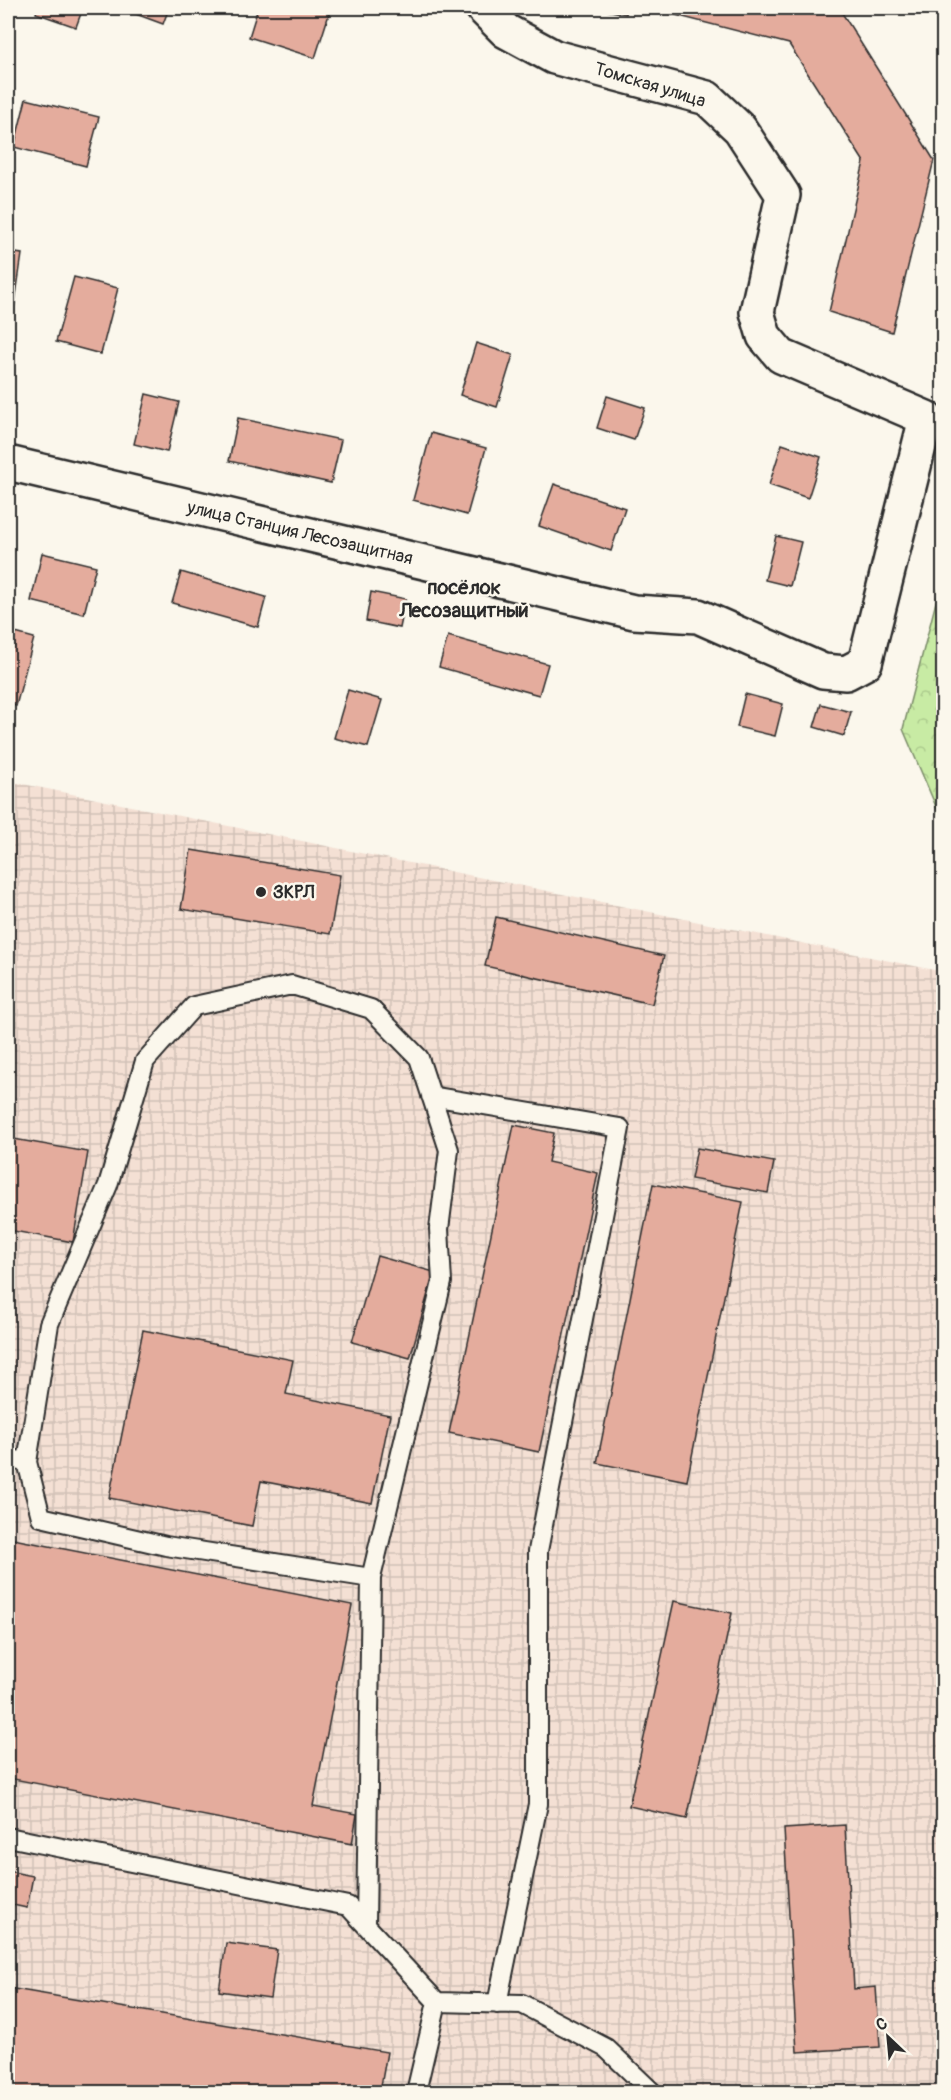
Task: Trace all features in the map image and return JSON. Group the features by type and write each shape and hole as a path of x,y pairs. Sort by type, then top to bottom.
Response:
{"street":[{"name":"Томская улица","path":"483,8 506,31 554,57 707,98 740,129 783,195 757,312 764,336 781,356 926,418 865,663"},
{"name":"улица Станция Лесозащитная","path":"8,463 634,612 698,616 823,671 846,673 865,663"}],"lane":[{"path":"366,1924 371,1578 442,1282 439,1229 448,1150 419,1058 371,1009 292,985 194,1006 145,1061 108,1185 49,1324 27,1462 41,1517 166,1546 371,1578"},
{"path":"431,1096 620,1128 538,1551 538,1804 497,2004"},
{"path":"8,1459 27,1462"},
{"path":"8,1837 348,1906 437,2002 522,2004 606,2048 652,2092"},
{"path":"416,2092 437,2002"}],"shaded area":[{"path":"8,781 939,971 944,1109 943,2092 8,2092"}],"green space":[{"path":"943,575 943,823 903,729"},
{"path":"943,950 943,1109 939,971"}],"building":[{"path":"38,8 83,8 76,27 36,13"},
{"path":"126,8 169,8 163,24 125,10"},
{"path":"258,8 331,8 315,58 249,37"},
{"path":"595,8 628,8 626,14"},
{"path":"648,8 839,8 934,160 892,332 829,312 864,162 789,44"},
{"path":"26,99 99,117 86,166 14,147"},
{"path":"8,252 22,254 11,330 8,330"},
{"path":"74,277 118,288 101,354 56,342"},
{"path":"476,343 513,355 497,407 460,395"},
{"path":"146,394 179,402 167,452 134,444"},
{"path":"607,396 645,408 634,440 597,428"},
{"path":"238,418 341,440 331,483 229,461"},
{"path":"431,433 486,448 467,515 413,500"},
{"path":"782,444 821,457 808,498 769,485"},
{"path":"554,484 625,508 611,551 539,526"},
{"path":"776,536 801,542 790,586 765,580"},
{"path":"42,553 96,566 84,614 31,601"},
{"path":"181,572 266,597 258,627 172,603"},
{"path":"371,592 406,599 400,628 366,621"},
{"path":"8,631 34,638 16,706 8,703"},
{"path":"448,636 548,664 539,695 439,667"},
{"path":"348,690 382,700 368,747 334,738"},
{"path":"745,694 783,704 775,736 737,727"},
{"path":"821,704 851,712 844,736 814,727"},
{"name":"ЗКРЛ","path":"191,850 340,875 330,934 181,909"},
{"path":"496,917 664,956 652,1004 485,966"},
{"path":"514,1125 554,1133 548,1162 598,1173 539,1452 449,1433"},
{"path":"8,1138 88,1152 73,1242 8,1230"},
{"path":"697,1148 774,1162 768,1193 691,1179"},
{"path":"653,1184 743,1202 687,1481 597,1463"},
{"path":"377,1256 434,1272 410,1358 352,1342"},
{"path":"143,1330 293,1360 286,1394 390,1415 372,1503 261,1481 252,1526 109,1498"},
{"path":"8,1538 352,1605 313,1806 357,1814 352,1844 8,1778"},
{"path":"674,1601 732,1613 687,1819 629,1806"},
{"path":"845,1825 854,1989 876,1987 880,2047 797,2052 784,1829"},
{"path":"8,1871 33,1876 27,1908 8,1904"},
{"path":"226,1943 277,1950 270,1998 219,1991"},
{"path":"8,1988 387,2052 380,2092 8,2092"}],"place":[{"name":"ЗКРЛ","path":"261,892"}],"district":[{"name":"посёлок Лесозащитный","path":"464,598"}]}
